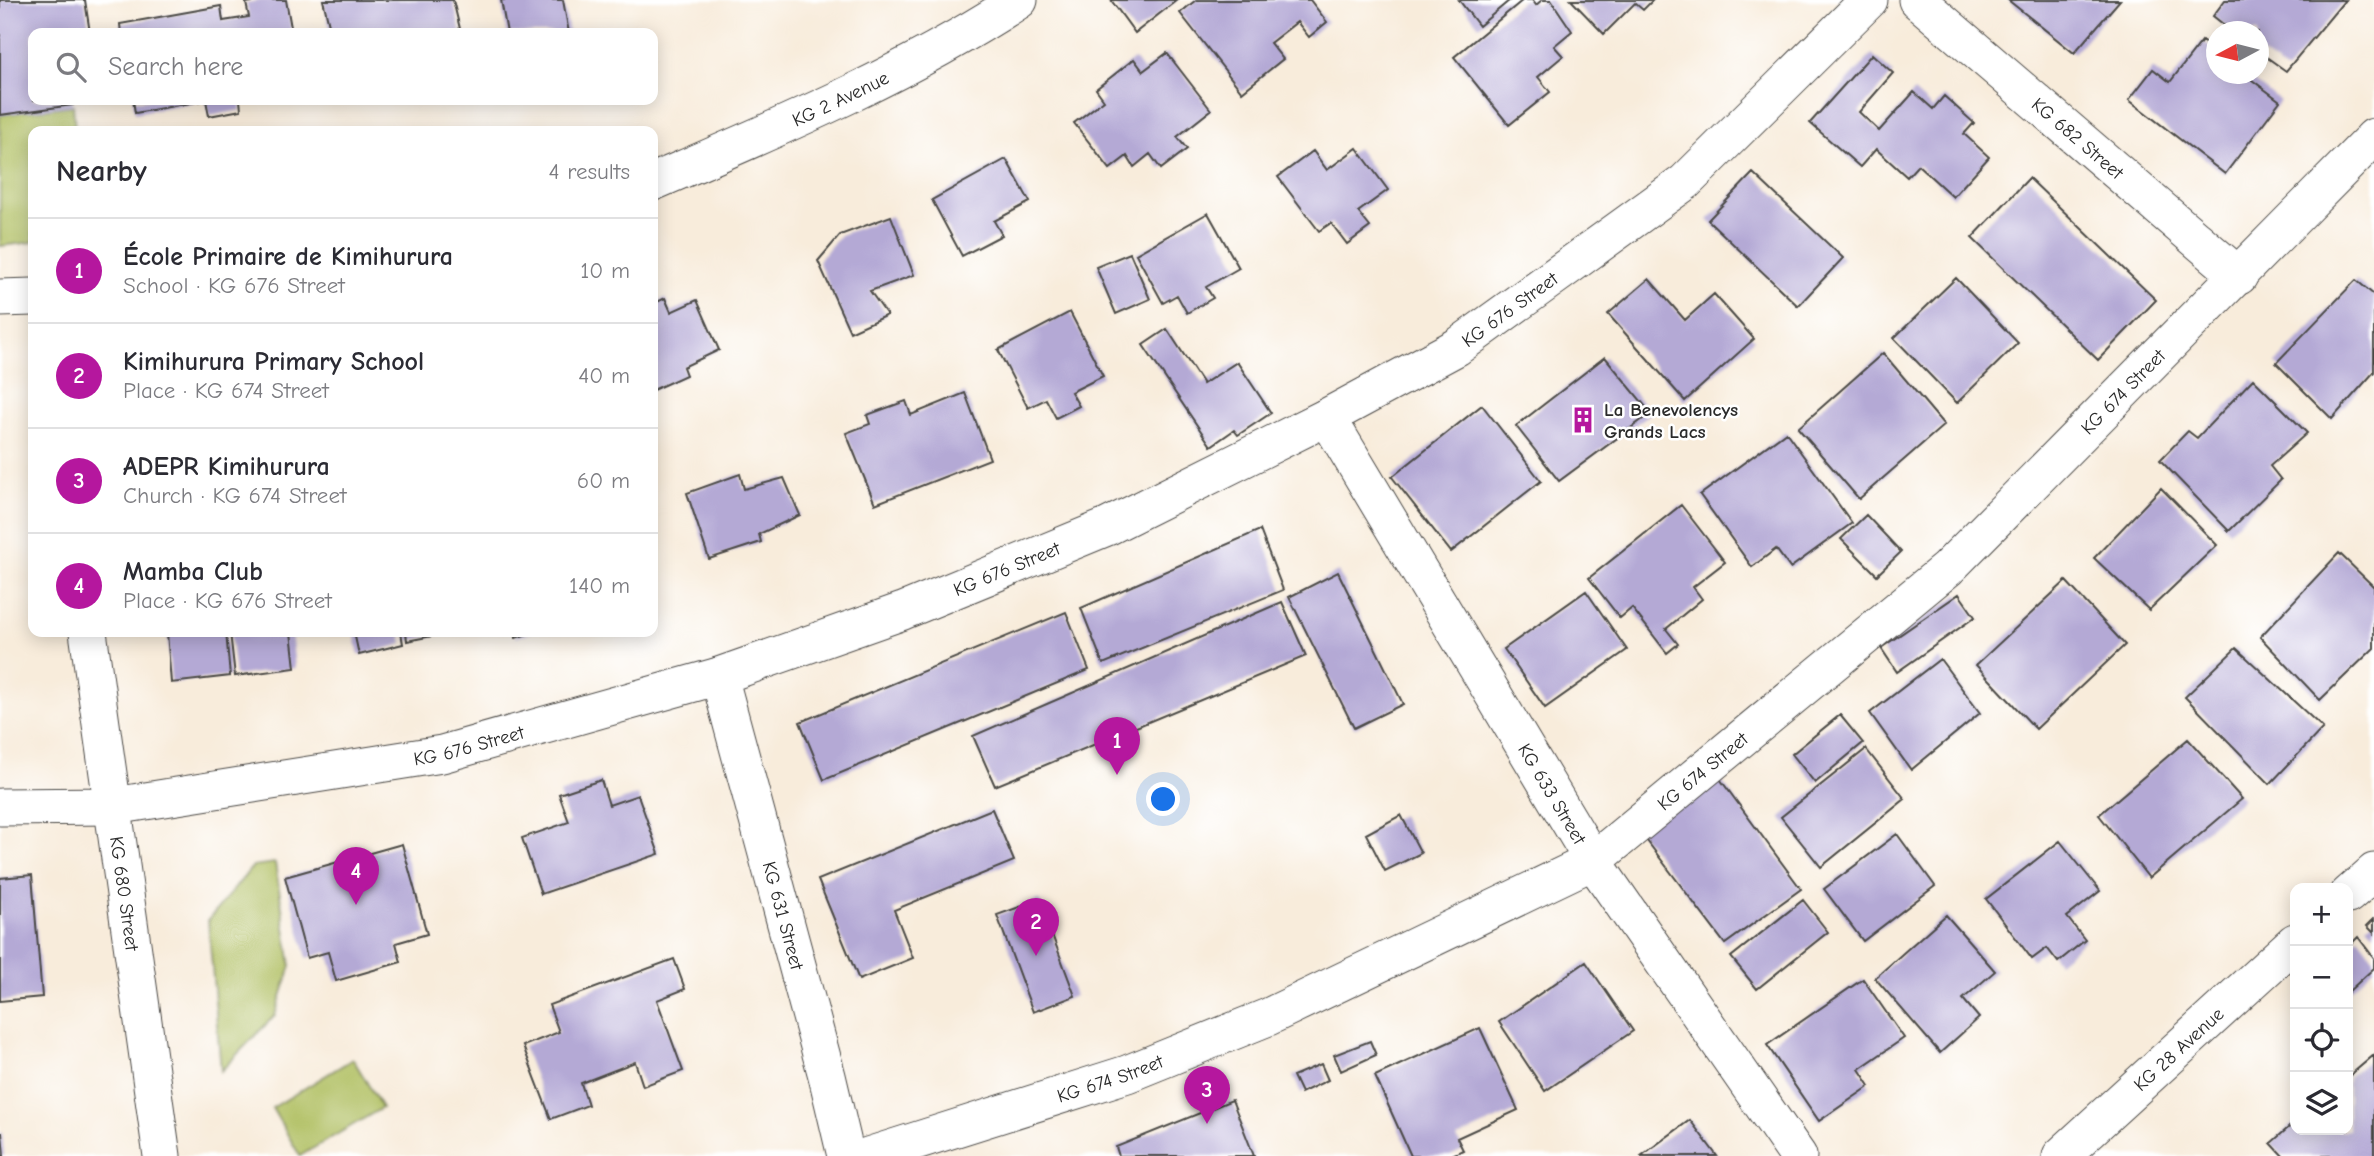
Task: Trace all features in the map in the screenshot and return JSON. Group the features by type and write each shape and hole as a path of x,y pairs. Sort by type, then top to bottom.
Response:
{"street":[{"name":"KG 2 Avenue","path":"658,180 815,112 968,33 1019,0"},
{"name":"KG 676 Street","path":"0,807 114,806 442,754 719,676 903,611 1107,527 1327,417 1457,347 1685,182 1869,0"},
{"name":"KG 682 Street","path":"1917,0 2239,276"},
{"name":"KG 674 Street","path":"869,1156 1127,1074 1268,1017 1593,861 1947,569 2374,137"},
{"path":"0,298 28,297"},
{"name":"KG 633 Street","path":"1327,417 1593,861 1798,1156"},
{"name":"KG 680 Street","path":"89,637 162,1156"},
{"name":"KG 631 Street","path":"719,676 846,1156"},
{"path":"2353,891 2374,872"},
{"name":"KG 28 Avenue","path":"2061,1156 2291,946"}],"green space":[{"path":"73,105 75,126 28,126 28,243 0,246 0,115"},
{"path":"275,863 291,966 275,1015 221,1071 208,920 253,866"},
{"path":"353,1059 382,1108 300,1156 272,1108"}],"building":[{"path":"0,0 85,0 89,28 28,28 28,105 73,105 0,115"},
{"path":"286,0 291,28 120,28 120,24 221,6 223,21 249,17 246,3"},
{"path":"323,0 453,0 460,28 330,28"},
{"path":"501,0 563,0 568,28 506,28"},
{"path":"1111,0 1177,0 1135,33"},
{"path":"1196,0 1310,0 1327,22 1309,37 1297,22 1270,43 1283,59 1242,92 1180,13"},
{"path":"1459,0 1510,0 1479,26"},
{"path":"1523,0 1532,0 1536,5 1542,0 1551,0 1572,31 1554,46 1563,56 1538,77 1550,92 1509,125 1454,57"},
{"path":"1571,0 1653,0 1643,10 1635,3 1604,34"},
{"path":"2008,0 2120,0 2074,53"},
{"path":"2225,0 2345,0 2286,71 2269,59 2269,21 2219,21 2213,16"},
{"path":"2202,41 2206,44 2206,84 2257,84 2280,101 2225,174 2129,100 2153,69 2170,82"},
{"path":"1167,53 1211,110 1177,137 1187,149 1161,169 1150,154 1134,167 1127,156 1110,169 1074,123 1104,100 1096,89 1134,59 1143,71"},
{"path":"1872,54 1893,73 1859,112 1879,131 1914,92 1933,109 1944,96 1974,123 1964,134 1989,157 1953,197 1918,165 1907,177 1876,149 1860,167 1810,123"},
{"path":"134,105 180,105 135,113"},
{"path":"207,105 240,105 241,110 209,116"},
{"path":"1357,148 1388,190 1358,212 1370,227 1347,244 1331,223 1319,231 1278,177 1313,151 1327,170"},
{"path":"1006,159 1030,202 994,221 1002,235 962,256 932,200"},
{"path":"1753,173 1843,258 1798,306 1708,220"},
{"path":"2029,178 2156,300 2098,360 1972,238"},
{"path":"1208,213 1239,268 1206,287 1213,298 1187,313 1177,295 1163,303 1136,254"},
{"path":"891,216 914,275 870,291 887,315 850,332 818,261 840,235"},
{"path":"1130,253 1150,299 1116,314 1096,267"},
{"path":"1956,278 2018,343 1957,403 1894,338"},
{"path":"1649,279 1685,320 1714,294 1754,339 1685,401 1608,314"},
{"path":"2356,280 2374,295 2374,372 2332,419 2276,363"},
{"path":"665,298 671,312 697,300 719,350 683,367 686,375 658,388 658,302"},
{"path":"1070,312 1103,376 1071,392 1079,406 1056,418 1046,399 1028,408 998,350"},
{"path":"1167,329 1203,384 1237,362 1271,413 1238,435 1234,430 1211,446 1143,345"},
{"path":"1883,353 1944,425 1859,499 1798,428"},
{"name":"La Benevolencys Grands Lacs","path":"1605,357 1651,413 1559,481 1516,426"},
{"path":"2253,379 2307,433 2270,466 2281,480 2229,531 2160,460 2188,431 2197,438"},
{"path":"965,393 990,459 875,504 846,433 870,424 867,415 906,401 911,415"},
{"path":"1482,405 1541,481 1451,552 1392,477"},
{"path":"1786,432 1852,523 1790,568 1776,549 1752,567 1700,495"},
{"path":"740,474 744,489 784,478 800,515 759,534 761,542 709,559 687,493"},
{"path":"2161,488 2217,545 2149,610 2094,558"},
{"path":"1681,505 1725,562 1693,587 1702,599 1666,629 1678,644 1667,653 1632,608 1620,618 1589,578"},
{"path":"1866,515 1901,552 1877,575 1841,539"},
{"path":"1260,530 1283,590 1103,664 1081,608"},
{"path":"2339,553 2374,587 2374,648 2320,700 2260,637"},
{"path":"1338,572 1403,704 1354,728 1289,597"},
{"path":"2066,581 2125,645 2036,729 1976,665"},
{"path":"1586,591 1627,650 1545,708 1504,649"},
{"path":"1959,594 1975,617 1897,672 1881,648"},
{"path":"1282,602 1306,656 995,786 973,736"},
{"path":"1066,612 1089,670 824,780 800,722"},
{"path":"167,637 226,637 230,676 171,683"},
{"path":"231,637 292,637 295,668 235,676"},
{"path":"355,637 402,637 403,644 359,655"},
{"path":"407,637 427,637 407,641"},
{"path":"2236,648 2323,728 2270,784 2185,697"},
{"path":"1940,659 1980,713 1911,770 1870,713"},
{"path":"1840,715 1863,743 1815,783 1792,754"},
{"path":"2188,739 2242,799 2149,878 2099,815"},
{"path":"1866,749 1905,799 1821,867 1781,817"},
{"path":"1712,768 1801,889 1725,944 1638,829"},
{"path":"601,780 609,805 638,795 659,854 541,894 522,838 569,822 559,794"},
{"path":"992,809 1014,861 894,910 913,958 859,980 818,880"},
{"path":"1401,815 1421,853 1385,871 1366,834"},
{"path":"1897,834 1935,886 1863,941 1824,889"},
{"path":"2060,841 2100,891 2067,917 2085,940 2058,962 2047,948 2032,959 1986,899"},
{"path":"402,844 427,934 396,943 401,962 336,981 328,952 307,958 285,877"},
{"path":"32,875 42,997 0,1001 0,878"},
{"path":"1039,900 1075,996 1033,1012 997,915"},
{"path":"1803,900 1828,932 1757,989 1731,957"},
{"path":"1946,915 1995,971 1963,999 1979,1018 1940,1053 1875,978"},
{"path":"2374,919 2374,933 2367,926"},
{"path":"2358,937 2374,958 2374,968 2353,987 2353,946"},
{"path":"674,959 685,989 657,1000 683,1071 643,1086 635,1062 581,1083 588,1105 551,1119 523,1046 559,1032 549,1005"},
{"path":"1586,962 1633,1031 1545,1091 1499,1022"},
{"path":"1863,979 1904,1038 1859,1069 1870,1086 1819,1121 1767,1045"},
{"path":"1480,1028 1518,1110 1457,1138 1463,1150 1450,1156 1411,1156 1375,1076"},
{"path":"1370,1041 1376,1055 1341,1071 1334,1055"},
{"path":"2374,1055 2374,1156 2283,1156 2271,1143 2290,1126 2290,1135 2353,1135 2353,1073"},
{"path":"1321,1064 1328,1080 1301,1093 1293,1076"},
{"path":"1232,1100 1254,1156 1119,1156 1116,1147"},
{"path":"1690,1120 1717,1156 1641,1156"},
{"path":"2,1133 4,1156 0,1156"}],"place":[{"name":"La Benevolencys Grands Lacs","path":"1583,420"},
{"name":"École Primaire de Kimihurura","path":"1117,775"},
{"name":"Mamba Club","path":"356,905"},
{"name":"Kimihurura Primary School","path":"1036,956"},
{"name":"ADEPR Kimihurura","path":"1207,1124"}]}
